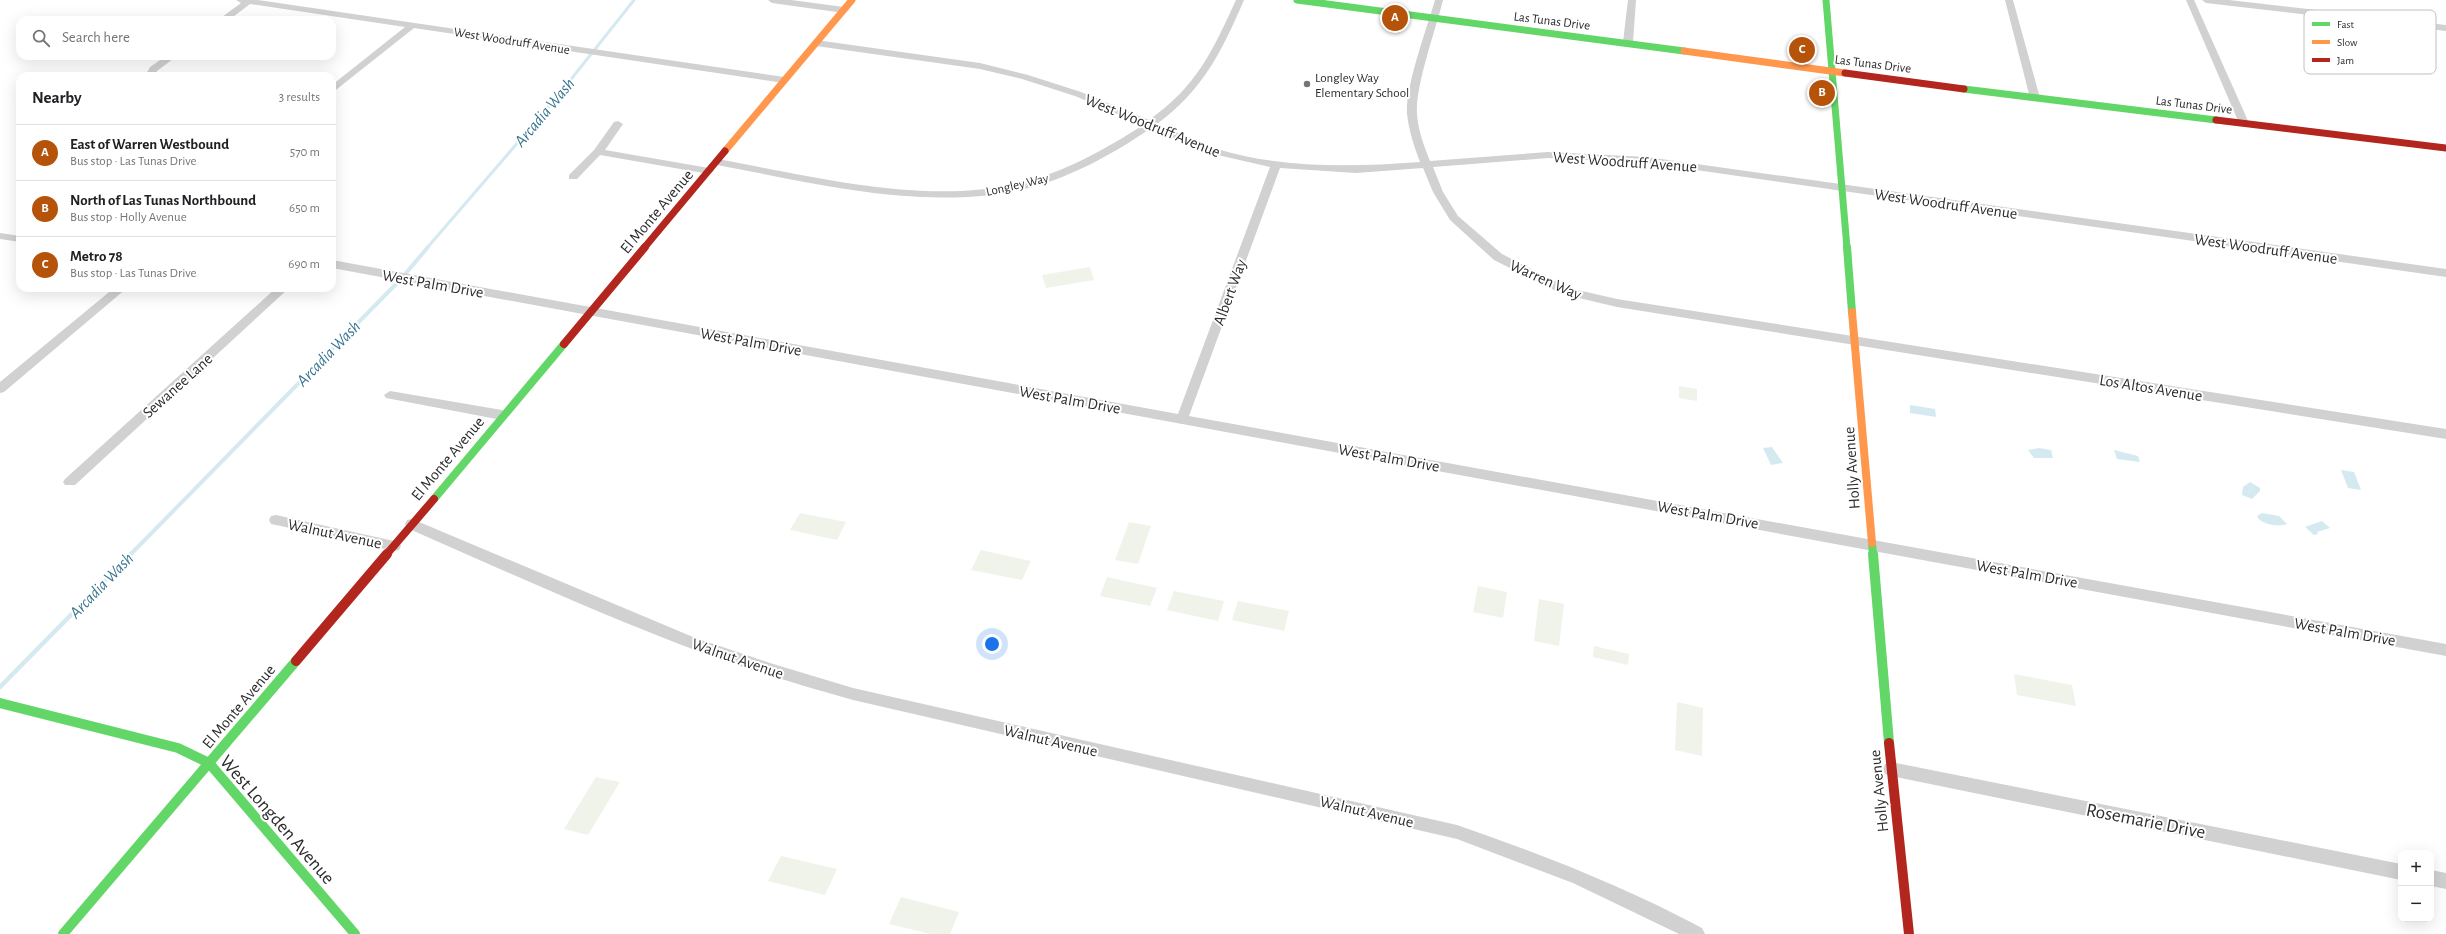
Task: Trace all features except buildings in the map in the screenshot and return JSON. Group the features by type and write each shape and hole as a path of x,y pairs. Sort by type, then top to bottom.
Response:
{"street":[{"name":"West Woodruff Avenue","path":"240,0 784,80"},
{"path":"772,0 844,10"},
{"name":"El Monte Avenue","path":"63,934 394,546 852,0"},
{"name":"Longley Way","path":"717,162 917,193 953,195 990,192 1052,177 1083,163 1150,125 1191,90 1203,73 1240,0"},
{"name":"Las Tunas Drive","path":"1297,0 1436,8 1628,42 1832,71 2035,98 2446,148"},
{"path":"1372,0 1388,2"},
{"path":"1628,42 1632,0"},
{"name":"Holly Avenue","path":"1826,0 1827,58 1832,71 1843,188 1891,769 1909,934"},
{"path":"2008,0 2035,98"},
{"path":"2190,0 2234,110 2244,123"},
{"path":"2206,0 2304,11"},
{"path":"228,16 249,1"},
{"name":"Las Tunas Drive","path":"1426,7 1450,10"},
{"name":"Warren Way","path":"1436,8 1417,80 1412,113 1417,141 1438,192 1454,218 1498,257 1533,276 1566,291 1617,303 1856,341"},
{"path":"336,87 413,25"},
{"path":"2436,27 2446,28"},
{"name":"West Woodruff Avenue","path":"816,43 1001,70 1078,94 1213,152 1276,165 1356,170 1509,157 1608,157 1689,165 2446,273"},
{"name":"Las Tunas Drive","path":"1827,58 1842,60"},
{"path":"152,72 153,69 166,60"},
{"name":"Las Tunas Drive","path":"2234,110 2254,112"},
{"path":"573,177 598,152 618,124"},
{"path":"598,152 709,171"},
{"name":"Albert Way","path":"1182,419 1276,165"},
{"path":"0,236 16,238"},
{"name":"West Palm Drive","path":"336,265 2446,650"},
{"path":"0,389 115,292"},
{"name":"Sewanee Lane","path":"70,482 279,292"},
{"name":"Los Altos Avenue","path":"1856,341 2446,434"},
{"path":"390,395 502,416"},
{"name":"Walnut Avenue","path":"276,520 394,546"},
{"name":"Walnut Avenue","path":"412,524 591,602 689,642 762,667 853,694 1457,832 1513,851 1582,880 1667,918 1696,934"},
{"name":"West Longden Avenue","path":"0,703 178,748 209,763 354,934"},
{"name":"Rosemarie Drive","path":"1891,769 2398,871"},
{"path":"2434,879 2446,881"}],"shaded area":[{"path":"1090,267 1094,280 1046,288 1042,275"},
{"path":"1679,386 1697,389 1697,401 1679,398"},
{"path":"1910,405 1935,409 1936,417 1910,413"},
{"path":"1772,447 1783,463 1771,465 1763,448"},
{"path":"2039,448 2051,450 2053,458 2034,458 2028,450"},
{"path":"2114,450 2138,456 2140,462 2117,459"},
{"path":"2341,470 2354,472 2361,490 2348,488"},
{"path":"2250,482 2260,488 2260,491 2252,499 2242,495 2243,487"},
{"path":"800,513 846,522 837,540 790,530"},
{"path":"2262,513 2279,516 2287,524 2275,525 2266,523 2257,516"},
{"path":"2322,521 2330,528 2317,532 2318,534 2314,535 2305,527"},
{"path":"1129,522 1151,526 1138,564 1115,560"},
{"path":"981,550 1031,561 1022,580 971,570"},
{"path":"1107,577 1157,588 1150,606 1100,596"},
{"path":"1478,586 1507,592 1503,618 1473,612"},
{"path":"1174,591 1224,601 1218,621 1167,610"},
{"path":"1539,599 1564,604 1559,646 1534,641"},
{"path":"1238,601 1289,611 1284,631 1232,620"},
{"path":"1594,646 1629,654 1628,665 1593,657"},
{"path":"2014,674 2072,685 2076,706 2017,695"},
{"path":"1677,702 1703,708 1702,756 1675,750"},
{"path":"596,777 620,782 588,835 564,829"},
{"path":"781,856 837,869 825,895 768,881"},
{"path":"901,897 959,912 950,934 930,934 889,924"}],"waterway":[{"name":"Arcadia Wash","path":"427,248 557,97 634,0"},
{"name":"Arcadia Wash","path":"130,555 401,279 428,247"},
{"name":"Arcadia Wash","path":"0,687 131,554"}],"traffic: fast":[{"path":"1297,0 1684,51"},
{"path":"1826,0 1852,312"},
{"path":"1964,89 2216,120"},
{"path":"434,499 564,344"},
{"path":"1872,543 1889,743"},
{"path":"63,934 296,661"},
{"path":"0,703 178,748 209,763 355,934"}],"traffic: slow":[{"path":"725,151 852,0"},
{"path":"1684,51 1845,73"},
{"path":"1852,312 1872,543"}],"traffic: jam":[{"path":"1845,73 1964,89"},
{"path":"2216,120 2446,148"},
{"path":"564,344 725,151"},
{"path":"296,661 434,499"},
{"path":"1889,743 1909,934"}],"place":[{"name":"East of Warren Westbound","path":"1395,18"},
{"name":"Metro 78","path":"1802,50"},
{"name":"Longley Way Elementary School","path":"1307,84"},
{"name":"North of Las Tunas Northbound","path":"1822,93"}]}
